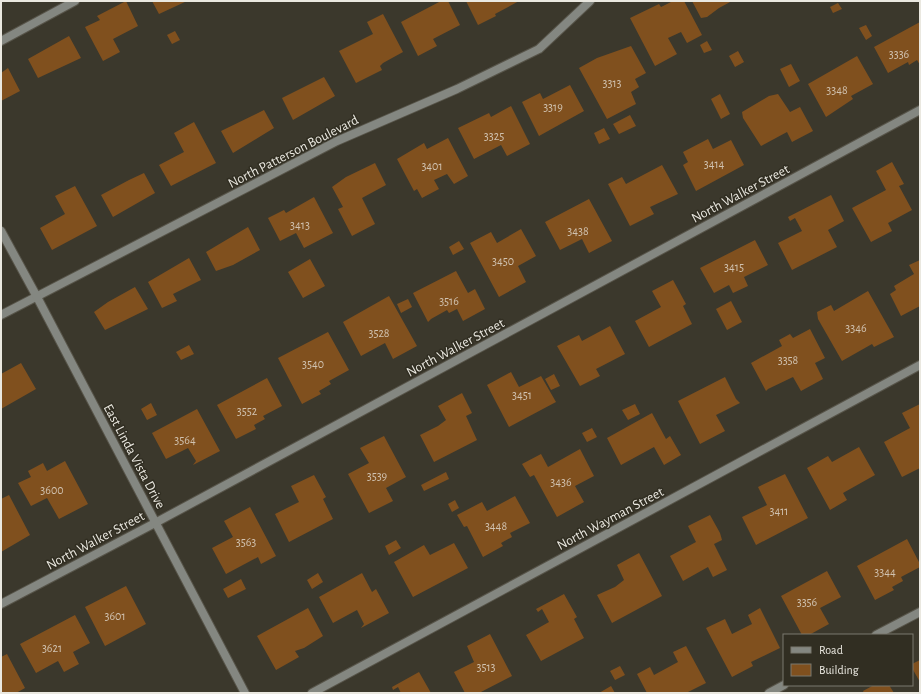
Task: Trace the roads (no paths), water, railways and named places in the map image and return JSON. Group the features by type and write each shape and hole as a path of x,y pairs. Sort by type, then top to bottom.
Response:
{"street":[{"path":"1,41 75,1"},
{"name":"North Patterson Boulevard","path":"1,315 337,141 457,89 539,49 590,1"},
{"name":"North Walker Street","path":"1,604 155,523 920,110"},
{"name":"East Linda Vista Drive","path":"1,231 245,693"},
{"name":"North Wayman Street","path":"312,693 920,365"},
{"path":"878,634 920,612"},
{"path":"769,693 783,686"}]}
